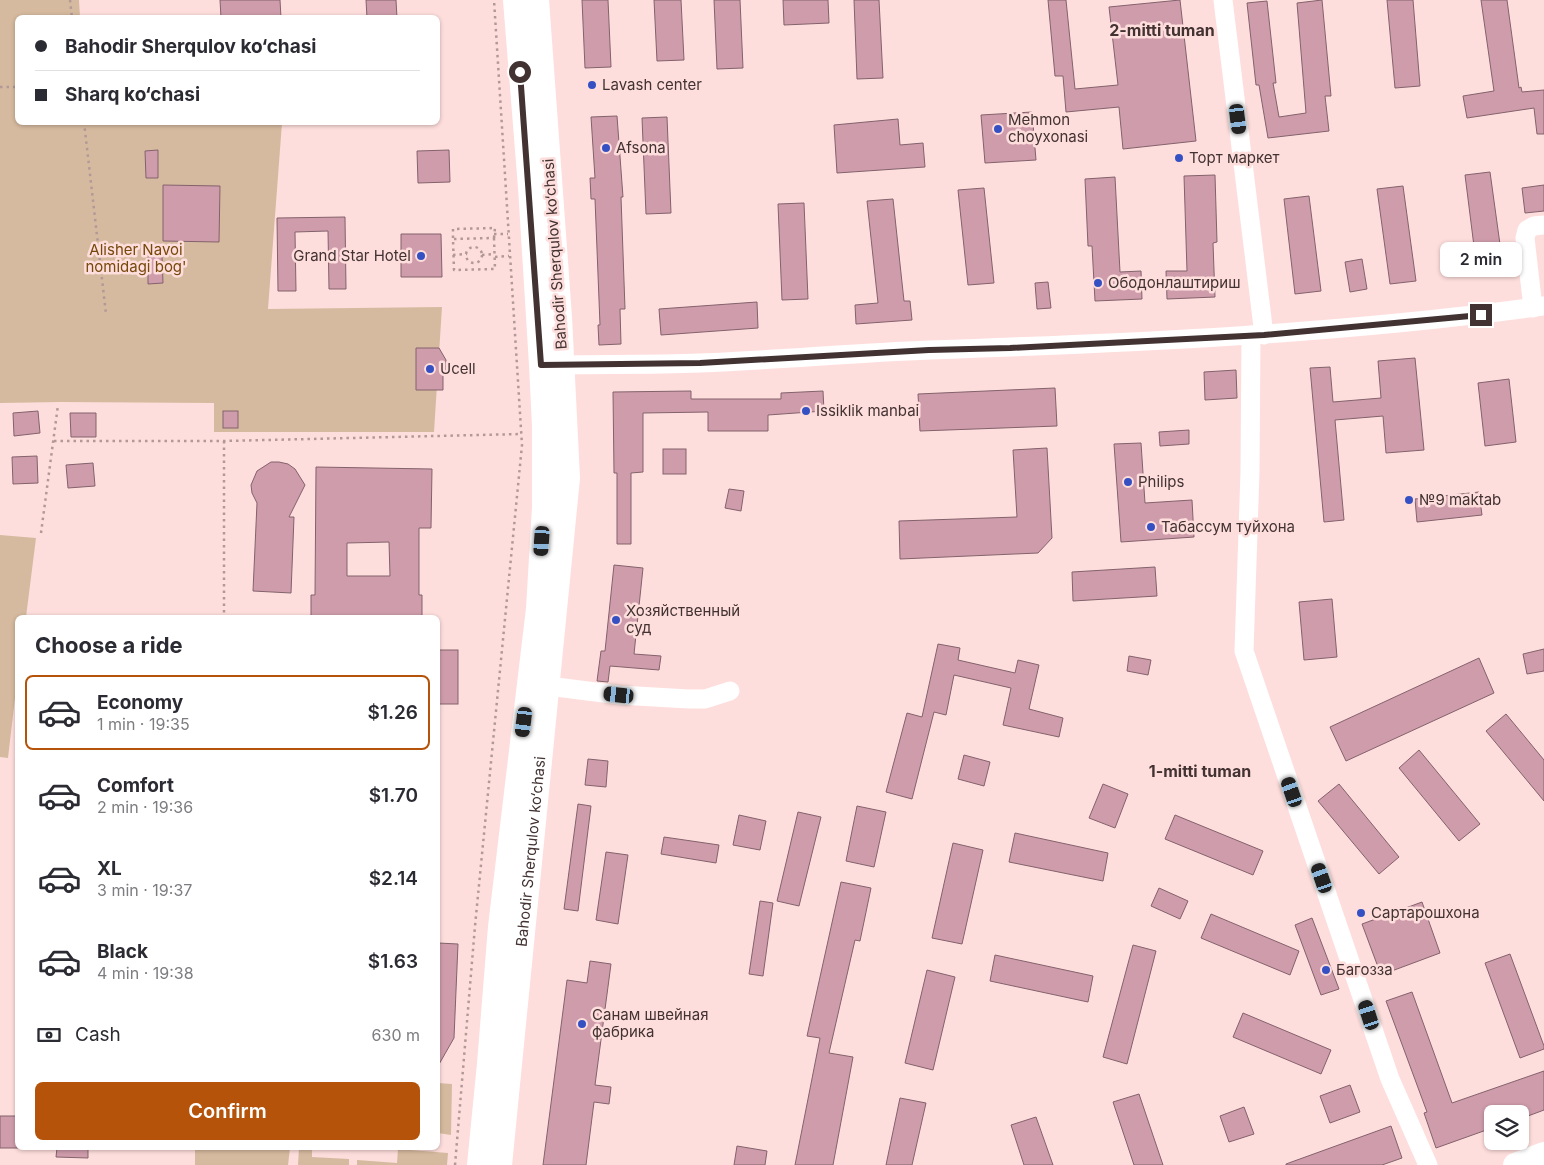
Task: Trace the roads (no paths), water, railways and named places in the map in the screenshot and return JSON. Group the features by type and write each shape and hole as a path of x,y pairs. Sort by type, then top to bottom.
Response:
{"main road":[{"name":"Bahodir Sherqulov ko‘chasi","path":"515,0 549,317"},
{"name":"Bahodir Sherqulov ko‘chasi","path":"500,1165 568,478 551,365 537,0"},
{"name":"Bahodir Sherqulov ko‘chasi","path":"479,1165 500,928 538,609 544,507 544,426 551,365"},
{"path":"1515,1165 1544,1154"}],"street":[{"path":"1223,0 1257,335 1244,651 1390,1079 1428,1165"},
{"path":"551,365 700,363 1257,335 1481,315 1539,307 1525,238 1527,230 1544,224"},
{"path":"548,686 619,695 689,699 705,699 730,691"}],"place":[{"name":"Lavash center","path":"592,85"},
{"name":"Mehmon choyxonasi","path":"998,129"},
{"name":"Afsona","path":"606,148"},
{"name":"Торт маркет","path":"1179,158"},
{"name":"Grand Star Hotel","path":"421,256"},
{"name":"Ободонлаштириш","path":"1098,283"},
{"name":"Ucell","path":"430,369"},
{"name":"Issiklik manbai","path":"806,411"},
{"name":"Philips","path":"1128,482"},
{"name":"№9 maktab","path":"1409,500"},
{"name":"Табассум туйхона","path":"1151,527"},
{"name":"Хозяйственный суд","path":"616,620"},
{"name":"Сартарошхона","path":"1361,913"},
{"name":"Багозза","path":"1326,970"},
{"name":"Санам швейная фабрика","path":"582,1024"}],"district":[{"name":"2-mitti tuman","path":"1162,30"},
{"name":"1-mitti tuman","path":"1200,771"}],"park label":[{"name":"Alisher Navoi nomidagi bog'","path":"136,258"}]}
